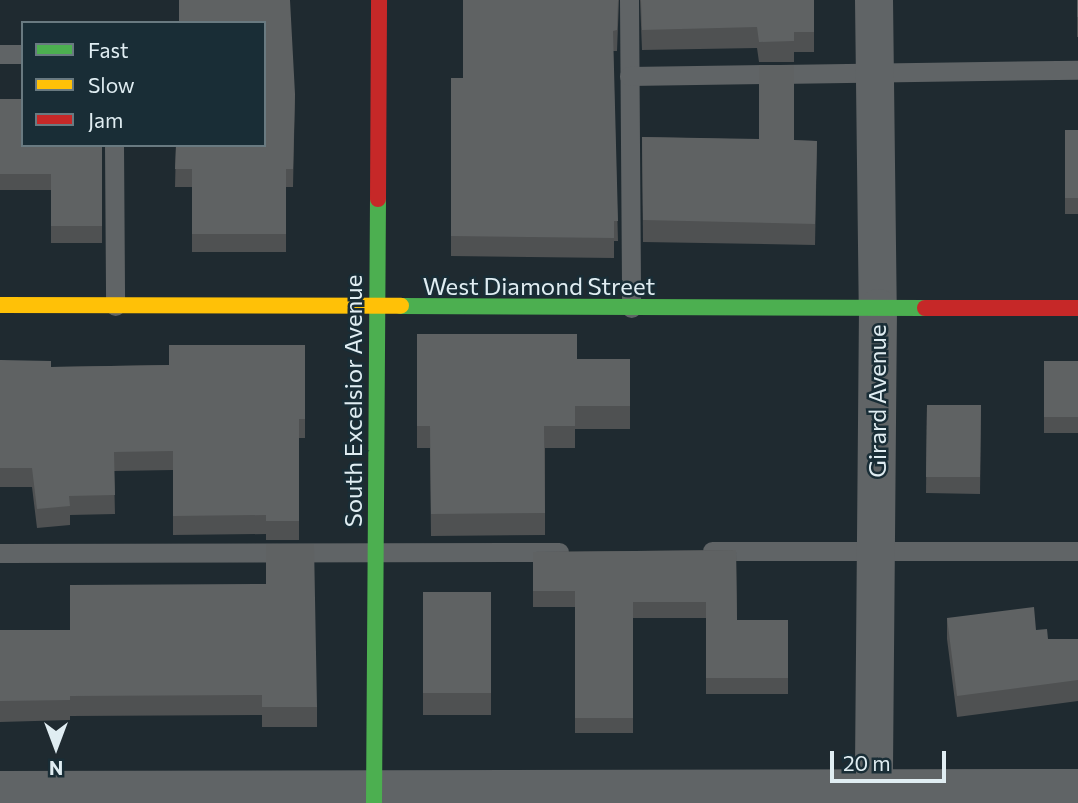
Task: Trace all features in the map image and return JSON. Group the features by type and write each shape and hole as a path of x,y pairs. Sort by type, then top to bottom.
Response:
{"street":[{"name":"South Excelsior Avenue","path":"374,797 379,0"},
{"name":"Girard Avenue","path":"873,0 877,308 874,796"},
{"name":"West Diamond Street","path":"0,305 375,309 1078,308"},
{"path":"0,790 374,797 874,796 1078,788"}],"lane":[{"path":"629,0 631,308"},
{"path":"0,54 21,54"},
{"path":"629,76 874,70 1078,70"},
{"path":"114,147 115,306"},
{"path":"695,551 1078,551"},
{"path":"0,553 584,552"}],"building":[{"path":"179,0 290,0 295,94 293,169 286,169 286,234 192,234 192,169 175,169 176,147 266,147 266,21 179,21"},
{"path":"463,0 618,0 617,30 613,31 618,221 614,221 614,238 451,236 451,78 463,78"},
{"path":"641,0 814,0 814,32 794,32 794,41 759,42 757,27 642,30"},
{"path":"759,65 794,65 794,140 817,141 815,224 643,220 642,137 759,139"},
{"path":"0,99 21,99 21,147 102,147 102,226 51,226 51,174 0,174"},
{"path":"1065,130 1078,130 1078,198 1065,198"},
{"path":"417,334 577,334 577,359 630,359 630,406 575,406 575,426 544,426 545,513 431,514 430,426 417,426"},
{"path":"169,345 305,345 305,419 299,419 299,521 266,521 266,515 173,516 173,451 114,452 115,495 69,496 70,506 37,509 32,468 0,468 0,360 51,361 51,367 169,365"},
{"path":"1044,361 1078,361 1078,417 1044,417"},
{"path":"927,405 981,405 980,477 926,477"},
{"path":"266,544 314,544 317,707 262,707 262,695 70,696 70,700 0,701 0,630 70,630 70,585 266,584"},
{"path":"736,550 737,620 788,620 788,678 706,678 706,602 633,602 633,718 575,718 575,591 533,591 533,552"},
{"path":"423,592 491,592 491,693 423,693"},
{"path":"1034,607 1036,630 1047,629 1048,639 1078,639 1078,680 957,696 947,618"}],"traffic: fast":[{"path":"374,803 378,199"},
{"path":"401,306 925,308"}],"traffic: slow":[{"path":"0,305 401,306"}],"traffic: jam":[{"path":"378,199 379,0"},
{"path":"925,308 1078,308"}]}
